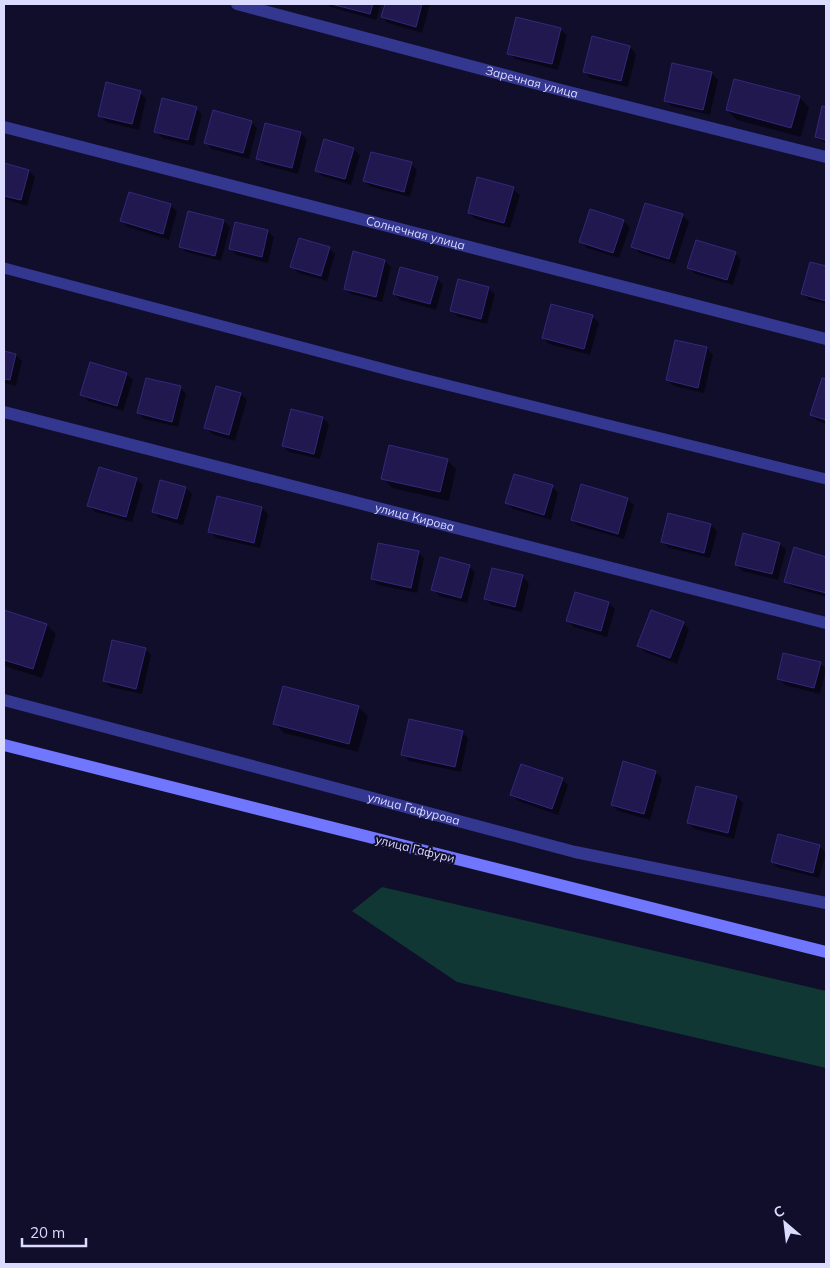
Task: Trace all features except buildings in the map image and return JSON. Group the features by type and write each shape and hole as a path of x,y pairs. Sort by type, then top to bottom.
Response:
{"main road":[{"name":"улица Гафури","path":"4,745 826,952"}],"street":[{"name":"Заречная улица","path":"237,4 561,90 826,157"},
{"name":"Солнечная улица","path":"4,127 826,339"},
{"name":"улица Кирова","path":"4,412 826,622"},
{"name":"улица Гафурова","path":"4,700 575,852 826,903"}],"lane":[{"path":"4,268 407,375 826,479"}],"green space":[{"path":"382,887 826,991 826,1068 457,982 352,911"}]}
